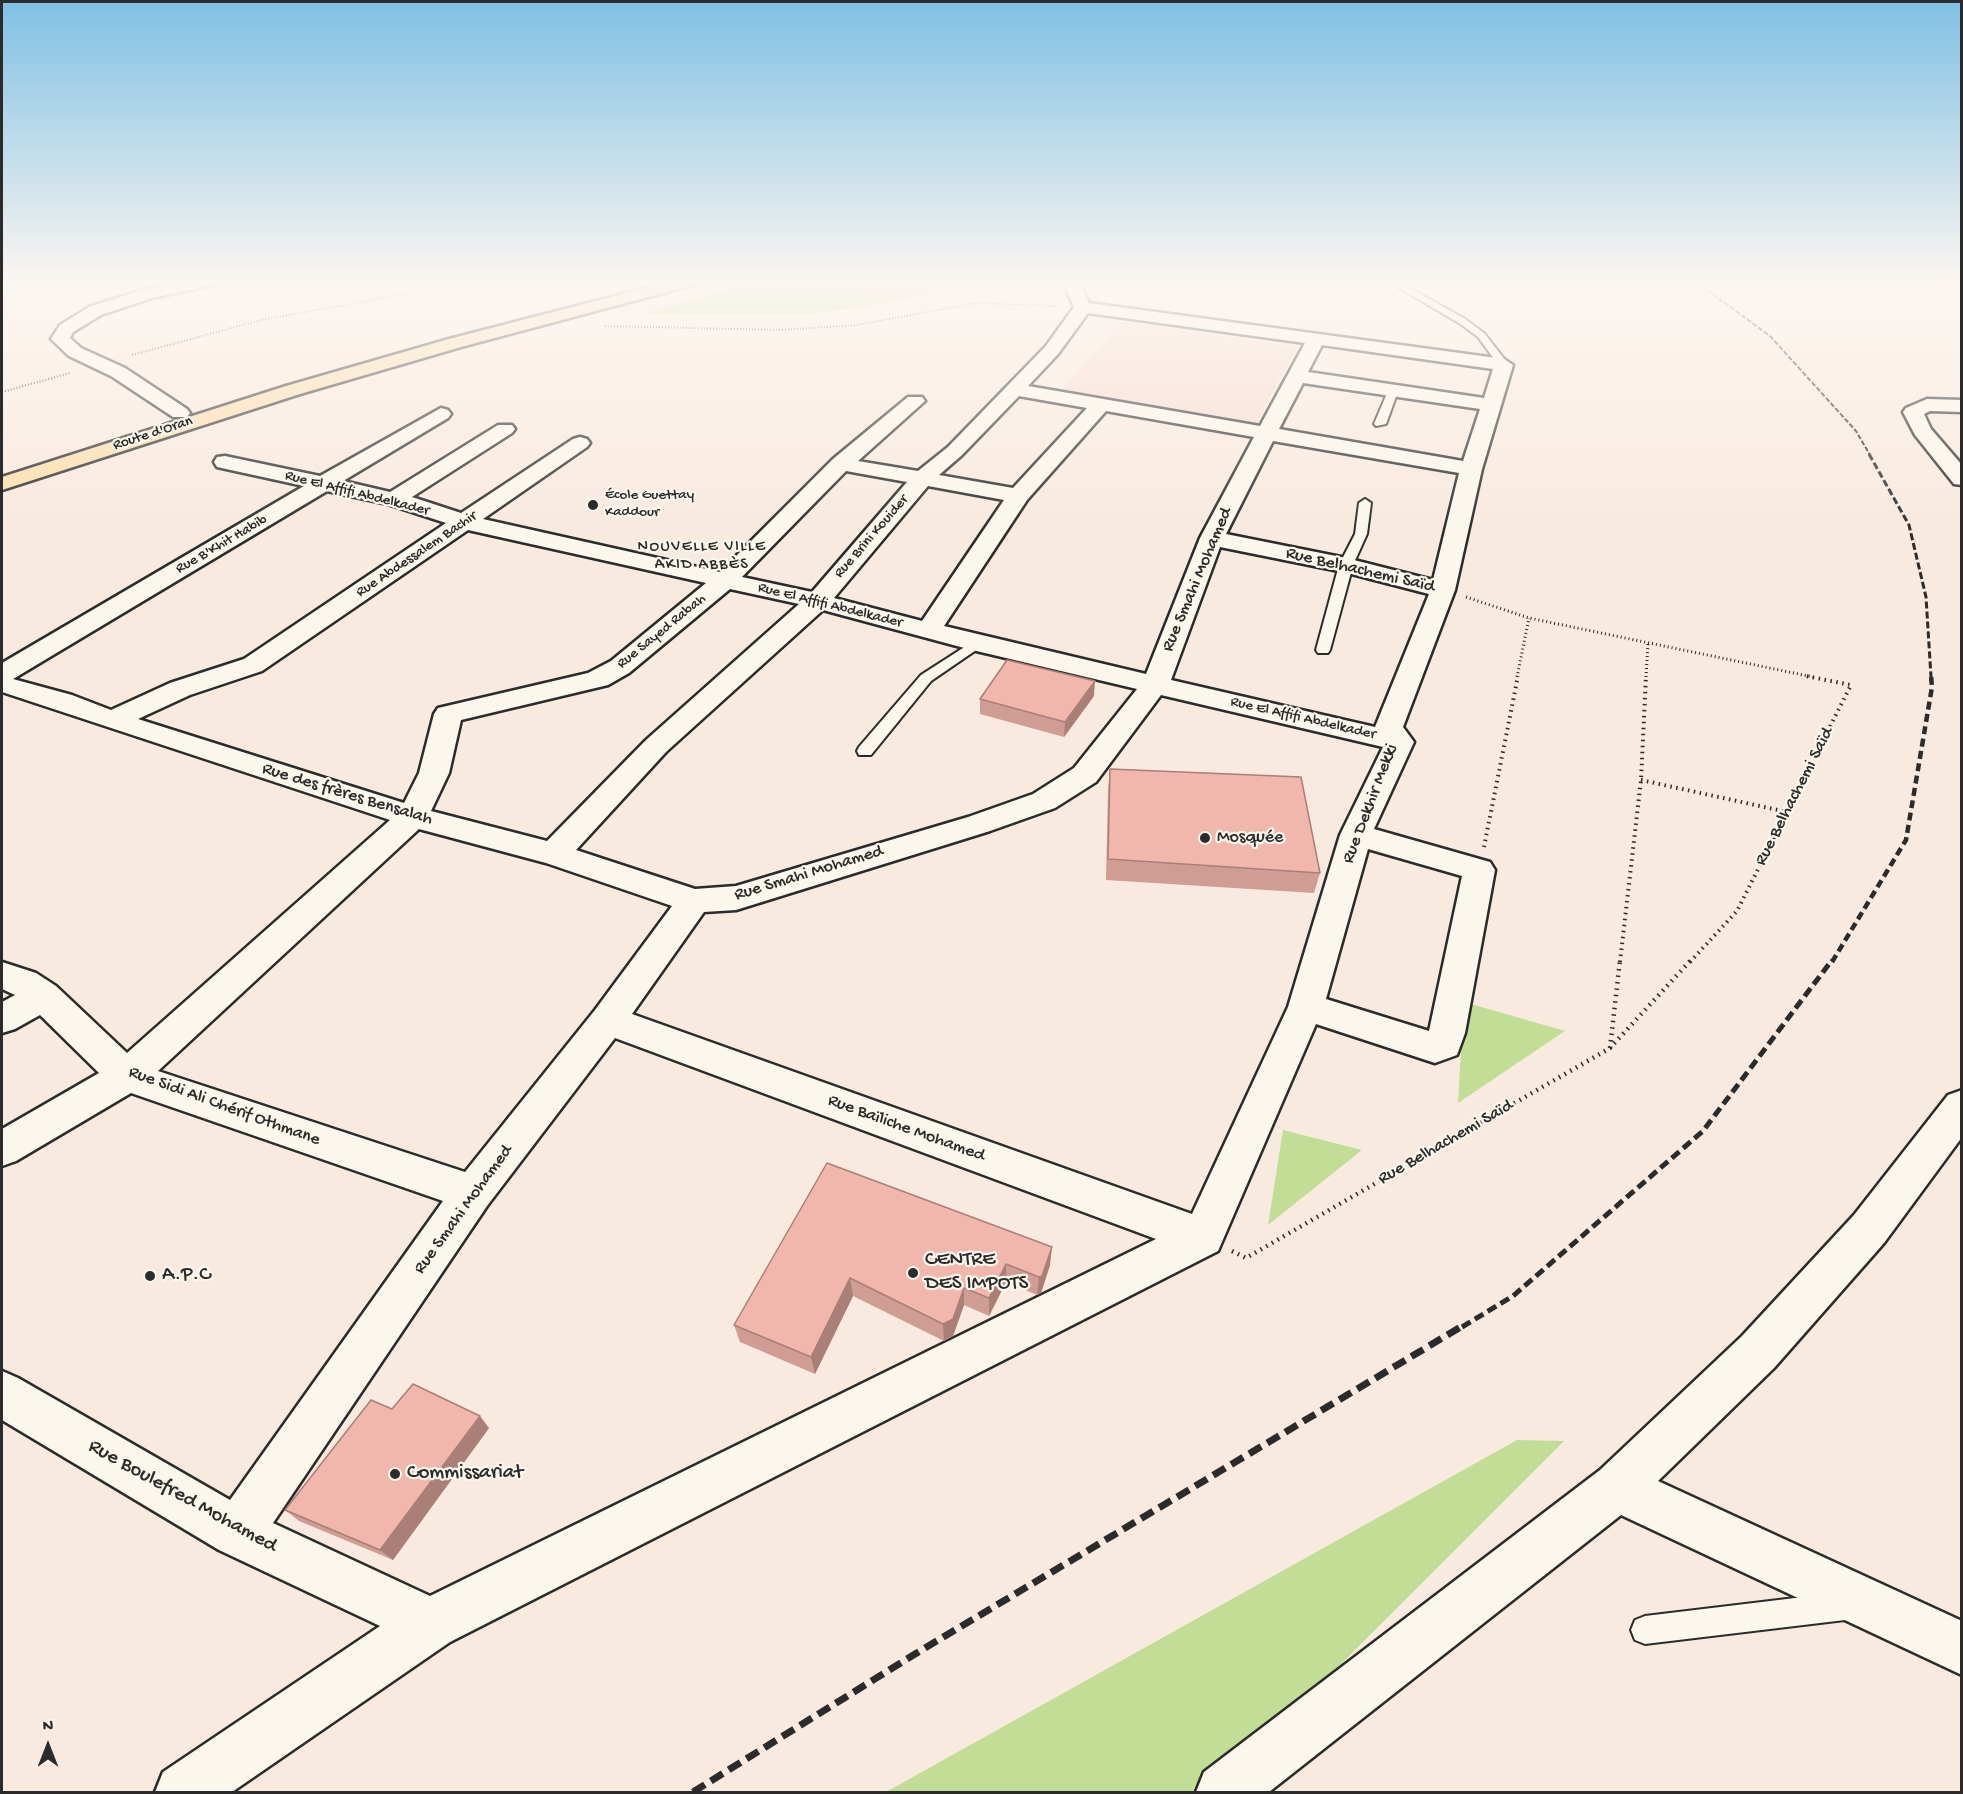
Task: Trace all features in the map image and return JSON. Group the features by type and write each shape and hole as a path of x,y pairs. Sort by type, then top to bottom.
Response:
{"main road":[{"name":"Route d'Oran","path":"2,472 180,413 341,366"},
{"name":"Route d'Oran","path":"2,484 293,390 377,366"}],"street":[{"path":"100,366 118,372 180,413"},
{"name":"Rue Brini Kouider","path":"554,854 656,746 818,601 922,479 955,451 1036,366"},
{"name":"Rue Smahi Mohamed","path":"237,1532 473,1193 608,1020 694,901 736,898 979,824 1044,801 1085,775 1155,683 1212,538 1301,366"},
{"name":"Rue Dekhir Mekki","path":"1203,1237 1306,1008 1356,835 1400,742 1389,727 1443,590 1471,469 1504,366"},
{"path":"1295,376 1492,405"},
{"path":"1012,389 1471,469"},
{"name":"Rue Sayed Rabah","path":"413,817 434,773 447,714 598,679 633,658 724,580 841,464 915,401"},
{"path":"929,630 1018,496 1102,404"},
{"path":"1962,406 1936,404 1920,407 1913,412 1922,431 1962,479"},
{"path":"1916,420 1920,415 1930,411 1962,414"},
{"name":"Rue B'Khit Habib","path":"2,674 441,414"},
{"path":"394,499 505,429"},
{"name":"Rue Abdessalem Bachir","path":"112,720 180,689 253,665 580,443"},
{"name":"Rue El Affifi Abdelkader","path":"225,462 394,499 465,522 818,601 977,643 1400,742"},
{"path":"841,464 1018,496"},
{"name":"Rue Belhachemi Saïd","path":"1212,538 1346,565 1443,590"},
{"name":"Rue des frères Bensalah","path":"2,684 62,701 112,720 413,817 554,854 694,901"},
{"path":"2,1149 127,1076 413,817"},
{"path":"1306,1008 1419,1045 1436,1048 1444,1044 1479,870 1356,835"},
{"name":"Rue Sidi Ali Chérif Othmane","path":"2,975 24,983 43,996 127,1076 473,1193"},
{"path":"2,1019 43,996"},
{"name":"Rue Baïliche Mohamed","path":"608,1020 1203,1237"},
{"path":"1224,1792 1617,1487 1774,1335 1869,1228 1962,1106"},
{"path":"183,1792 431,1623 1203,1237"},
{"name":"Rue Boulefred Mohamed","path":"2,1394 237,1532 431,1623"},
{"path":"1617,1487 1962,1649"}],"lane":[{"path":"1380,424 1393,391"},
{"path":"1323,650 1346,565 1361,534 1365,503"},
{"path":"865,751 926,678 977,643"},
{"path":"1645,1630 1864,1603"}],"path":[{"path":"2,392 95,366"},
{"name":"Rue Belhachemi Saïd","path":"1203,1237 1246,1258 1610,1048 1737,911 1851,685 1529,618 1443,590"},
{"path":"1479,870 1529,618"},
{"path":"1610,1048 1641,780 1648,643"},
{"path":"1641,780 1787,812"}],"shaded area":[{"path":"1083,366 1287,366 1255,426 1062,389"}],"green space":[{"path":"1464,1002 1565,1031 1458,1103"},
{"path":"1283,1130 1362,1150 1268,1225"},
{"path":"1517,1440 1564,1441 1213,1792 886,1792"}],"building":[{"path":"1007,660 1095,681 1065,722 980,699"},
{"name":"Mosquée","path":"1110,769 1301,777 1320,873 1108,859"},
{"name":"CENTRE DES IMPOTS","path":"827,1163 1052,1247 1042,1276 1039,1277 1006,1264 989,1298 964,1288 953,1319 943,1324 850,1278 811,1357 734,1325"},
{"name":"Commissariat","path":"413,1384 480,1416 380,1550 285,1510 371,1400 392,1409"}],"railway":[{"path":"1797,366 1856,431 1870,455"},
{"path":"1869,454 1909,525 1926,597 1931,677"},
{"path":"1832,962 1906,840 1932,687 1931,676"},
{"path":"1462,1327 1513,1296 1703,1131 1832,960"},
{"path":"693,1792 915,1654 1464,1325"}],"place":[{"name":"École Guettay Kaddour","path":"593,505"},
{"name":"Mosquée","path":"1205,838"},
{"name":"CENTRE DES IMPOTS","path":"913,1273"},
{"name":"A.P.C","path":"150,1276"},
{"name":"Commissariat","path":"395,1474"}],"district":[{"name":"NOUVELLE VILLE AKID ABBÈS","path":"702,557"}]}
